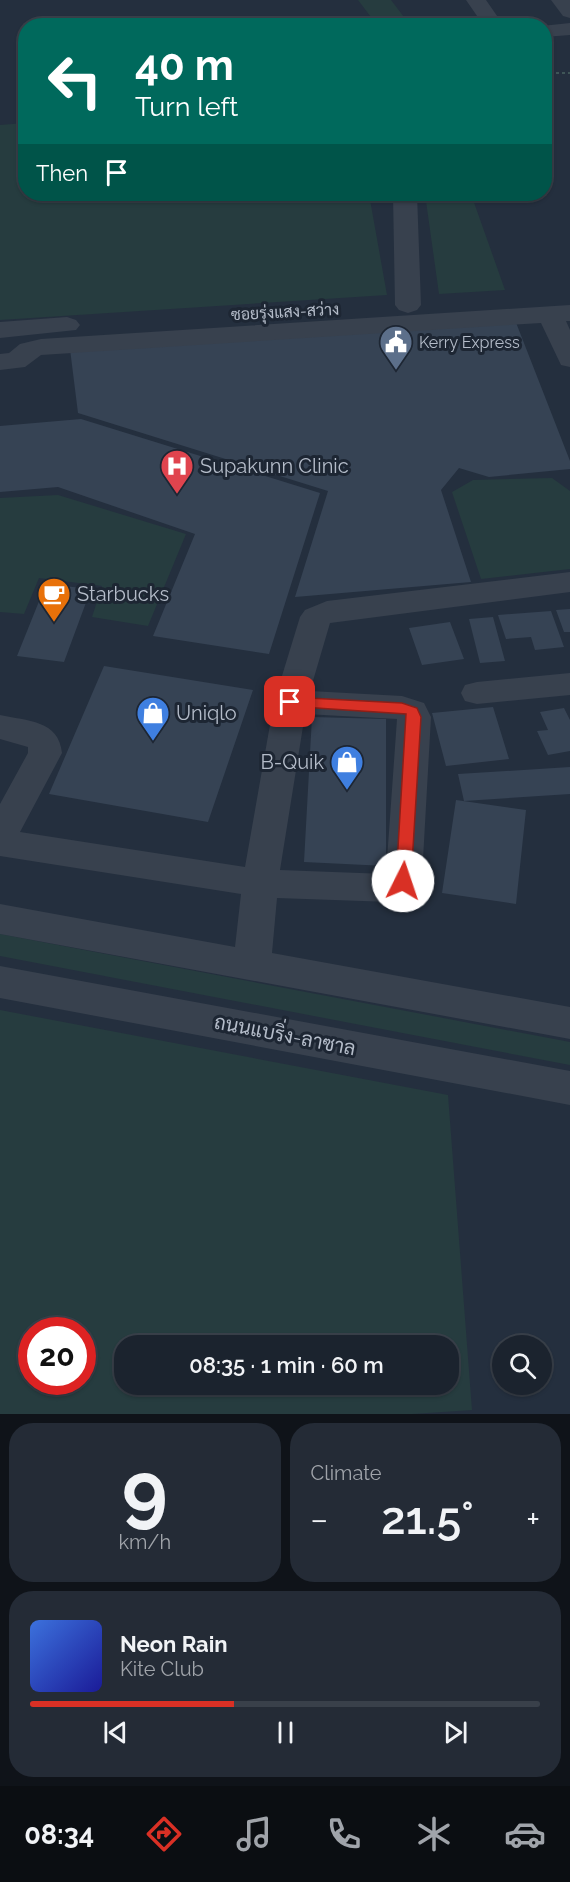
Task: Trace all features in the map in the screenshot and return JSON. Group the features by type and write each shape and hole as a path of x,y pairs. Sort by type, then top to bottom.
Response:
{"street":[{"path":"476,0 488,18"},
{"path":"561,0 570,12"},
{"path":"552,30 570,29"},
{"path":"405,201 408,305"},
{"name":"ซอยรุ่งแสง-สว่าง","path":"0,330 408,305 563,308"},
{"path":"0,362 16,361 29,350 41,347 563,308 570,359"},
{"path":"252,964 260,883 290,702 314,621 321,614 570,582"},
{"path":"477,693 570,684"},
{"path":"0,842 260,883 391,888 401,885 404,880 414,717 412,711 402,708 290,702"},
{"path":"0,727 33,734 44,741 45,753 0,836"},
{"path":"0,919 570,1023"},
{"name":"ถนนแบริ่ง-ลาซาล","path":"0,982 570,1088"}],"path":[{"path":"552,73 570,73"}],"green space":[{"path":"358,0 391,0 405,18 372,18"},
{"path":"18,124 18,201 370,201 387,295 0,320 0,125"},
{"path":"426,201 473,201 505,290 439,294"},
{"path":"552,478 570,491 570,569 481,579 452,492 473,480"},
{"path":"58,495 186,534 148,626 92,617 102,586 39,578 24,614 0,612 0,498"},
{"path":"0,934 570,1042 570,1065 0,956"},
{"path":"0,1010 448,1095 472,1410 412,1414 0,1414"}],"building":[{"path":"515,320 570,461 570,469 489,477 459,468 441,490 471,582 295,597 328,491 78,413 70,349"},
{"path":"81,419 320,493 269,654 153,636 195,534 58,487 0,492 0,426"},
{"name":"Starbucks","path":"46,584 91,589 64,662 17,656"},
{"path":"570,609 570,632 564,632 556,610"},
{"path":"551,611 564,647 535,650 531,637 506,639 498,615"},
{"path":"493,617 505,661 480,663 469,619"},
{"path":"450,622 464,659 422,665 409,628"},
{"name":"Uniqlo","path":"104,666 253,690 208,822 49,794"},
{"path":"493,707 509,759 446,766 432,713"},
{"path":"564,708 570,720 570,751 548,755 537,731 548,730 540,712"},
{"name":"B-Quik","path":"312,717 386,719 386,866 304,862"},
{"path":"570,767 570,794 464,801 458,774"},
{"path":"456,800 526,810 516,904 442,893"}],"place":[{"name":"Kerry Express","path":"396,371"},
{"name":"Supakunn Clinic","path":"177,495"},
{"name":"Starbucks","path":"54,623"},
{"name":"Uniqlo","path":"153,742"},
{"name":"B-Quik","path":"347,791"}],"route":[{"path":"290,702 402,708 412,711 414,717 403,881"}]}
